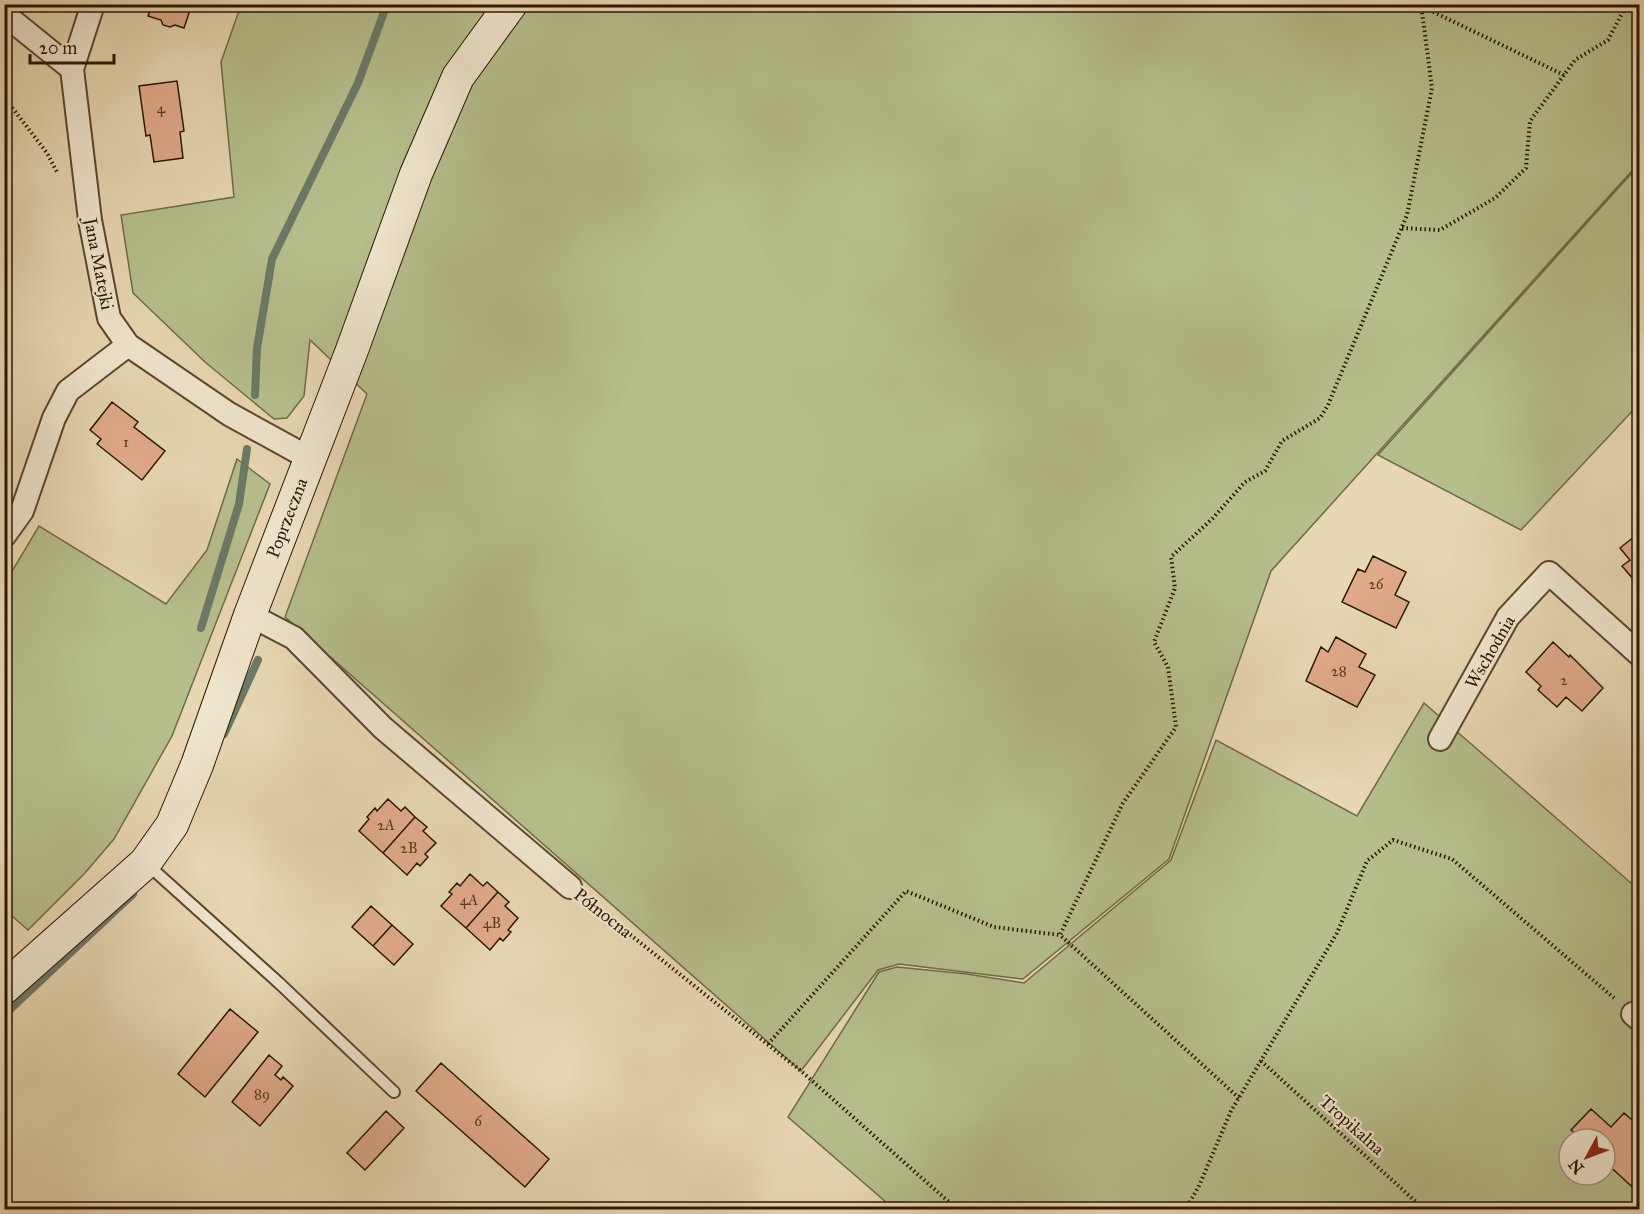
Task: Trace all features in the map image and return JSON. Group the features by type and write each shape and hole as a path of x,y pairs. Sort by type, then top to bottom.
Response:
{"street":[{"name":"Jana Matejki","path":"93,4 72,69 90,220 109,318 128,345 229,414 309,458"},
{"name":"Poprzeczna","path":"4,988 145,863 172,825 197,765 250,615 352,350 416,174 458,77 511,4"},
{"path":"4,14 72,69"},
{"path":"4,536 22,510 54,418 68,391 128,345"},
{"name":"Wschodnia","path":"1440,739 1508,616 1549,573 1640,655"},
{"name":"Północna","path":"250,615 294,638 383,728 570,887"}],"lane":[{"path":"145,863 279,983 394,1092"}],"path":[{"path":"1402,228 1440,230 1495,198 1526,168 1530,121 1575,60 1608,40 1628,4"},
{"path":"1421,5 1564,75"},
{"path":"1060,935 1123,803 1176,727 1168,667 1154,642 1175,588 1171,557 1213,518 1245,482 1265,471 1282,441 1320,418 1328,405 1402,228 1407,215 1432,88 1421,5"},
{"path":"4,97 47,153 62,183"},
{"path":"1185,1209 1199,1186 1239,1098 1337,933 1367,861 1393,840 1452,859 1636,1017"},
{"name":"Północna","path":"570,887 768,1044 958,1209"},
{"path":"768,1044 906,891 994,927 1060,935 1239,1098"},
{"name":"Tropikalna","path":"1261,1061 1425,1209"}],"green space":[{"path":"241,5 1639,5 1639,163 1271,571 1169,859 1023,979 899,964 878,970 801,1071 285,617 367,394 310,340 304,396 287,418 274,419 205,362 133,293 121,215 234,197 221,62"},
{"path":"1639,165 1639,404 1521,530 1378,455"},
{"path":"237,459 270,484 172,736 114,839 85,873 28,930 5,910 5,583 39,526 166,604 207,550"},
{"path":"1424,703 1639,890 1639,1209 894,1209 788,1117 879,972 897,967 967,974 1024,983 1171,860 1216,740 1357,816"}],"building":[{"path":"152,4 192,4 184,28 163,25 161,20 148,16"},
{"path":"177,81 184,131 180,132 183,158 154,162 150,135 146,136 139,86"},
{"path":"112,402 138,422 134,427 165,451 142,480 97,444 101,439 90,430"},
{"path":"1640,532 1640,587 1622,566 1630,560 1620,548"},
{"path":"1373,556 1406,572 1395,595 1409,602 1396,628 1342,602 1358,569 1365,572"},
{"path":"1336,637 1366,654 1359,667 1375,675 1357,707 1306,681 1321,647 1328,652"},
{"path":"1553,642 1569,657 1570,655 1603,688 1582,711 1566,697 1557,707 1538,690 1541,686 1526,672"},
{"path":"388,799 401,811 405,807 415,817 383,853 359,831 375,808 377,811"},
{"path":"415,817 427,827 423,831 436,843 425,854 428,857 420,866 417,863 407,875 383,853"},
{"path":"470,874 483,886 487,882 498,892 466,928 441,906 452,894 449,892 457,883 460,886"},
{"path":"498,892 509,902 505,906 518,918 508,930 511,932 503,941 500,938 490,950 466,928"},
{"path":"371,906 392,925 373,946 352,927"},
{"path":"392,925 413,944 394,965 373,946"},
{"path":"230,1009 258,1032 205,1097 178,1074"},
{"path":"269,1055 282,1066 275,1075 281,1080 283,1077 293,1086 260,1126 232,1102"},
{"path":"441,1063 549,1159 525,1187 416,1091"},
{"path":"1591,1109 1611,1127 1574,1127"},
{"path":"386,1111 404,1128 365,1170 347,1153"},
{"path":"1624,1113 1640,1127 1640,1194 1617,1173 1617,1127 1611,1127"}],"waterway":[{"path":"255,395 257,348 272,259 358,83 387,4"},
{"path":"201,628 239,504 247,449"},
{"path":"224,734 258,660"},
{"path":"4,1015 133,894"}]}
